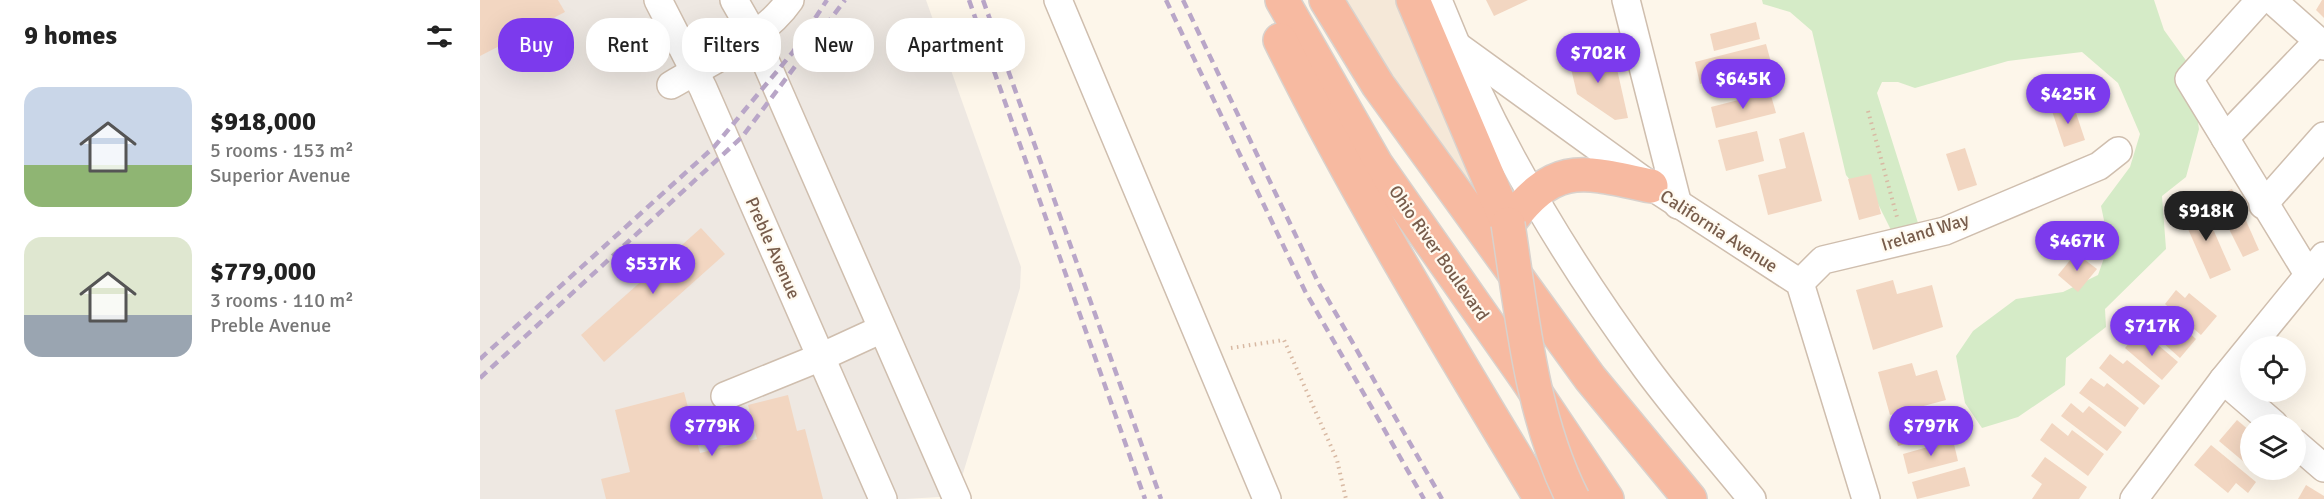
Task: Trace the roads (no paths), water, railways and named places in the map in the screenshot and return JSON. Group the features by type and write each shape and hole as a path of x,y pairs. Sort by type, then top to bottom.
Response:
{"highway":[{"path":"1263,0 1319,119 1376,222 1541,499"},
{"name":"Ohio River Boulevard","path":"1281,0 1376,164 1526,378 1607,499"},
{"path":"1326,0 1378,85 1590,378 1674,499"},
{"path":"1413,0 1514,208 1527,344 1545,424 1573,499"},
{"path":"1514,208 1551,182 1570,175 1601,175 1651,186"},
{"path":"1590,378 1690,499"}],"street":[{"name":"Preble Avenue","path":"658,0 682,47"},
{"path":"734,0 744,18"},
{"path":"774,18 790,0"},
{"path":"1058,0 1267,499"},
{"path":"1438,0 1514,208 1752,499"},
{"path":"1626,0 1678,205"},
{"path":"2134,499 2223,380 2316,265 2264,205 2189,79 2260,0"},
{"path":"2225,138 2321,44 2272,0"},
{"name":"California Avenue","path":"1456,45 1678,205 1800,282"},
{"path":"671,85 692,72"},
{"name":"Preble Avenue","path":"694,72 883,499"},
{"path":"770,72 957,499"},
{"path":"2264,205 2324,136"},
{"name":"Ireland Way","path":"1800,282 1823,260 1945,231 2098,166 2118,151"},
{"path":"1800,282 1866,499"},
{"path":"725,396 821,357 882,329"},
{"path":"2223,380 2262,414"},
{"path":"2306,452 2324,468"}],"railway":[{"path":"480,359 714,147 793,52 827,0"},
{"path":"480,378 742,137 845,0"},
{"path":"969,0 1145,499"},
{"path":"983,0 1161,499"},
{"path":"1166,0 1305,291 1424,499"},
{"path":"1183,0 1319,284 1442,499"}]}
